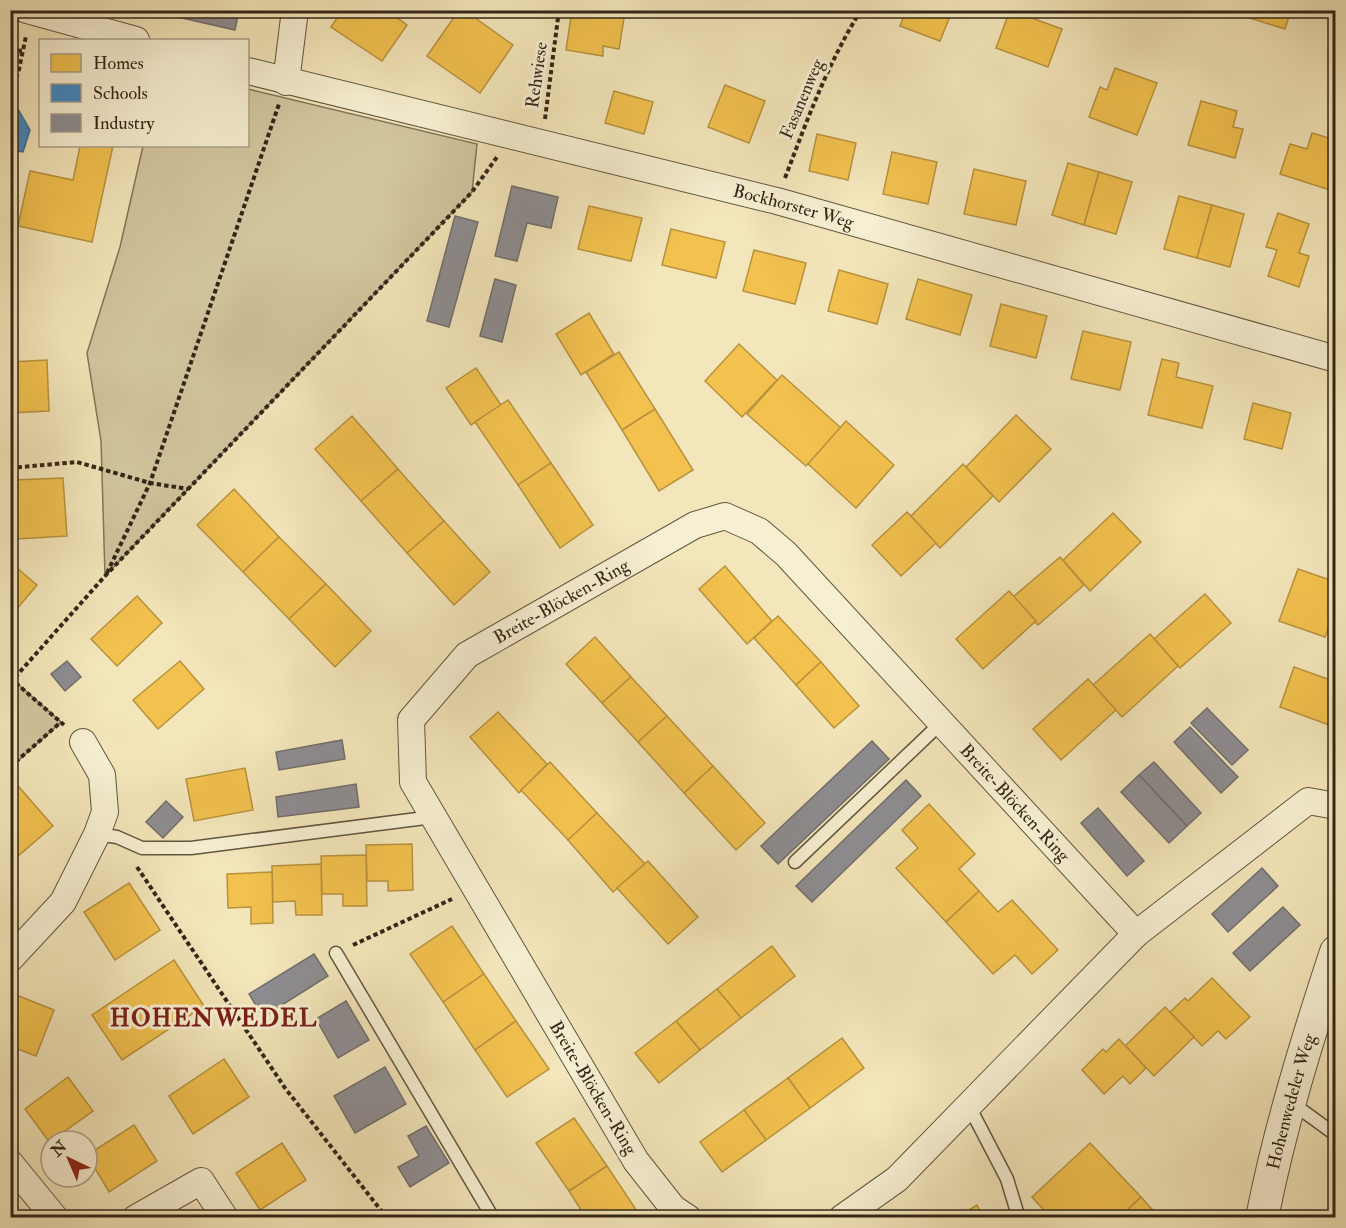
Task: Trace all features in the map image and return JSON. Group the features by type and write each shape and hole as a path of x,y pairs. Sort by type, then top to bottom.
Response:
{"street":[{"path":"286,82 295,10"},
{"path":"35,17 132,39"},
{"name":"Bockhorster Weg","path":"249,72 777,201 1335,358"},
{"name":"Breite-Blöcken-Ring","path":"688,1218 673,1208 636,1161 413,782 411,720 467,655 695,525 725,516 759,531 786,554 1136,934"},
{"path":"10,959 63,902 107,835 102,775 83,742"},
{"path":"842,1218 897,1179 1136,934 1308,801 1335,806"},
{"name":"Hohenwedeler Weg","path":"1262,1218 1274,1157 1289,1100 1335,952"},
{"path":"10,1163 55,1218"},
{"path":"136,1218 201,1181 225,1218"}],"lane":[{"path":"795,862 941,723"},
{"path":"107,835 142,848 191,848 433,817"},
{"path":"336,952 493,1218"},
{"path":"1289,1100 1335,1135"},
{"path":"969,1106 1007,1179 1017,1212 1016,1218"}],"path":[{"name":"Rehwiese","path":"542,144 559,10"},
{"name":"Fasanenweg","path":"777,201 821,85 838,49 861,10"},
{"path":"10,83 18,74 35,17"},
{"path":"10,50 23,51"},
{"path":"105,576 150,483 286,82"},
{"path":"83,742 11,680 105,576 472,192 512,137"},
{"path":"10,468 77,462 150,483 189,489"},
{"path":"10,767 61,722"},
{"path":"107,835 285,1088 387,1218"},
{"path":"336,952 475,888"}],"shaded area":[{"path":"249,89 477,144 472,192 105,576 101,441 87,353 120,247 143,147 249,147"},
{"path":"13,680 61,722 11,767 10,683"}],"building: Homes":[{"path":"342,10 386,10 407,25 382,61 331,27"},
{"path":"459,10 464,10 513,45 480,93 427,56"},
{"path":"572,10 625,12 619,49 603,46 603,56 566,50"},
{"path":"906,10 942,10 951,14 940,41 900,26"},
{"path":"1010,10 1062,29 1048,67 996,48"},
{"path":"1224,10 1291,10 1285,29"},
{"path":"1336,10 1336,33 1328,31"},
{"path":"1115,68 1157,83 1137,135 1089,117 1100,87 1107,90"},
{"path":"725,85 765,101 749,143 708,127"},
{"path":"614,91 653,102 644,134 605,123"},
{"path":"1201,101 1237,111 1233,127 1243,129 1235,158 1188,145"},
{"path":"1312,133 1336,140 1336,192 1280,174 1290,144 1307,149"},
{"path":"817,134 856,143 848,180 809,171"},
{"path":"80,147 113,147 92,242 18,226 30,171 73,180"},
{"path":"892,152 937,162 928,204 883,194"},
{"path":"1068,163 1099,172 1084,225 1052,215"},
{"path":"974,169 1026,181 1016,225 964,214"},
{"path":"1099,172 1132,182 1116,234 1084,225"},
{"path":"1179,196 1212,205 1197,258 1164,249"},
{"path":"1212,205 1244,214 1230,267 1197,258"},
{"path":"589,206 642,218 631,261 578,249"},
{"path":"1278,213 1309,224 1299,253 1309,256 1299,287 1268,276 1277,250 1266,247"},
{"path":"671,229 725,242 716,278 662,265"},
{"path":"754,250 806,263 795,304 743,291"},
{"path":"839,270 888,284 877,324 828,311"},
{"path":"918,279 972,295 960,335 906,319"},
{"path":"1001,304 1047,316 1036,358 990,346"},
{"path":"589,313 614,354 581,375 556,334"},
{"path":"1083,331 1131,342 1120,390 1071,379"},
{"path":"739,344 777,380 742,417 705,381"},
{"path":"619,352 655,409 622,430 586,372"},
{"path":"1162,359 1179,363 1176,377 1213,386 1202,428 1148,415"},
{"path":"47,360 49,411 10,413 10,362"},
{"path":"476,368 501,405 471,425 446,388"},
{"path":"782,375 841,428 806,466 747,414"},
{"path":"508,400 551,463 518,485 475,422"},
{"path":"1253,403 1291,413 1282,449 1244,439"},
{"path":"655,409 693,470 659,491 622,430"},
{"path":"1016,415 1051,449 999,502 966,467"},
{"path":"352,416 398,469 361,501 315,449"},
{"path":"846,421 894,465 856,508 808,464"},
{"path":"551,463 593,525 560,548 518,485"},
{"path":"963,464 993,496 940,548 911,516"},
{"path":"398,469 444,521 407,553 361,501"},
{"path":"63,478 67,536 16,539 13,480"},
{"path":"234,489 279,537 243,572 197,525"},
{"path":"907,512 936,543 901,576 872,545"},
{"path":"1113,513 1141,542 1090,591 1063,560"},
{"path":"444,521 490,572 454,605 407,553"},
{"path":"279,537 326,584 289,619 243,572"},
{"path":"1060,557 1084,585 1038,625 1013,597"},
{"path":"10,562 37,585 16,610 10,605"},
{"path":"725,566 772,621 747,644 699,589"},
{"path":"1298,569 1336,582 1336,607 1325,637 1279,621"},
{"path":"326,584 371,631 335,667 289,619"},
{"path":"1009,591 1036,621 983,669 956,639"},
{"path":"1205,594 1231,623 1180,668 1154,639"},
{"path":"137,596 162,623 117,666 91,639"},
{"path":"778,616 821,662 796,685 754,638"},
{"path":"1150,634 1178,666 1122,717 1093,685"},
{"path":"595,637 631,677 602,703 566,664"},
{"path":"180,661 204,689 158,729 133,700"},
{"path":"821,662 859,706 834,728 796,685"},
{"path":"1294,667 1336,682 1336,715 1332,726 1280,707"},
{"path":"631,677 667,716 638,742 602,703"},
{"path":"1088,679 1116,710 1061,760 1033,729"},
{"path":"498,712 547,764 519,793 470,737"},
{"path":"667,716 713,766 684,793 638,742"},
{"path":"550,762 597,813 568,840 521,790"},
{"path":"713,766 765,823 736,850 684,793"},
{"path":"245,768 253,810 194,821 186,779"},
{"path":"19,787 53,826 10,863 10,794"},
{"path":"929,804 975,854 959,869 979,891 946,922 896,868 918,848 902,830"},
{"path":"597,813 645,864 613,892 568,840"},
{"path":"412,844 413,890 388,891 388,881 367,881 366,845"},
{"path":"366,855 367,906 343,906 343,894 322,894 321,856"},
{"path":"648,861 698,917 668,944 617,888"},
{"path":"321,864 322,915 296,915 295,901 273,902 272,866"},
{"path":"272,872 273,923 251,924 251,907 228,908 227,874"},
{"path":"129,883 160,930 115,960 84,912"},
{"path":"979,891 998,912 1012,900 1058,950 1032,974 1015,955 993,974 946,922"},
{"path":"452,926 484,974 443,1002 410,954"},
{"path":"772,946 795,976 741,1018 717,989"},
{"path":"174,960 204,1006 122,1060 92,1015"},
{"path":"484,974 516,1021 475,1050 443,1002"},
{"path":"1212,978 1250,1017 1226,1039 1218,1031 1202,1046 1170,1012 1185,998 1188,1001"},
{"path":"717,989 741,1018 700,1050 676,1021"},
{"path":"16,995 54,1010 36,1056 10,1046 10,1009"},
{"path":"1165,1007 1194,1037 1154,1076 1125,1046"},
{"path":"516,1021 549,1069 507,1097 475,1050"},
{"path":"676,1021 700,1050 659,1083 635,1053"},
{"path":"842,1038 864,1068 810,1108 788,1078"},
{"path":"1119,1039 1146,1068 1130,1084 1123,1076 1104,1094 1082,1070 1103,1049 1106,1052"},
{"path":"224,1059 249,1097 193,1134 169,1096"},
{"path":"68,1077 93,1111 68,1129 40,1129 25,1109"},
{"path":"788,1078 810,1108 766,1140 744,1110"},
{"path":"744,1110 766,1140 722,1172 700,1142"},
{"path":"574,1118 607,1166 569,1191 536,1143"},
{"path":"134,1125 157,1161 109,1192 99,1175 99,1147"},
{"path":"282,1143 306,1180 260,1210 236,1173"},
{"path":"1090,1143 1141,1197 1119,1218 1051,1218 1032,1197"},
{"path":"607,1166 639,1214 634,1218 586,1218 569,1191"},
{"path":"1141,1197 1160,1218 1119,1218"},
{"path":"977,1205 984,1218 956,1218"}],"building: Schools":[{"path":"10,53 19,54 10,81"},
{"path":"10,95 30,130 23,152 10,150"}],"building: Industry":[{"path":"147,10 239,10 235,30"},
{"path":"512,186 558,197 551,228 527,223 517,261 495,256"},
{"path":"455,216 478,222 449,327 427,321"},
{"path":"495,279 516,285 502,342 480,336"},
{"path":"67,661 81,677 65,691 51,674"},
{"path":"1207,708 1248,750 1232,765 1191,723"},
{"path":"1190,727 1238,777 1221,793 1174,742"},
{"path":"342,740 345,759 279,770 276,752"},
{"path":"872,741 889,759 778,864 761,846"},
{"path":"1154,762 1201,813 1187,826 1139,775"},
{"path":"1139,775 1187,826 1169,843 1121,792"},
{"path":"906,780 921,796 812,902 796,886"},
{"path":"356,784 359,807 278,817 276,797"},
{"path":"166,801 183,817 163,838 146,822"},
{"path":"1098,808 1144,861 1127,876 1081,823"},
{"path":"1262,868 1278,886 1228,932 1212,914"},
{"path":"1283,907 1300,925 1250,971 1233,953"},
{"path":"314,954 328,976 263,1017 249,994"},
{"path":"346,1001 369,1040 338,1058 316,1019"},
{"path":"385,1067 406,1104 355,1133 334,1096"},
{"path":"426,1126 449,1163 410,1187 398,1167 419,1156 408,1136"}],"district":[{"name":"HOHENWEDEL","path":"214,1018"}]}
